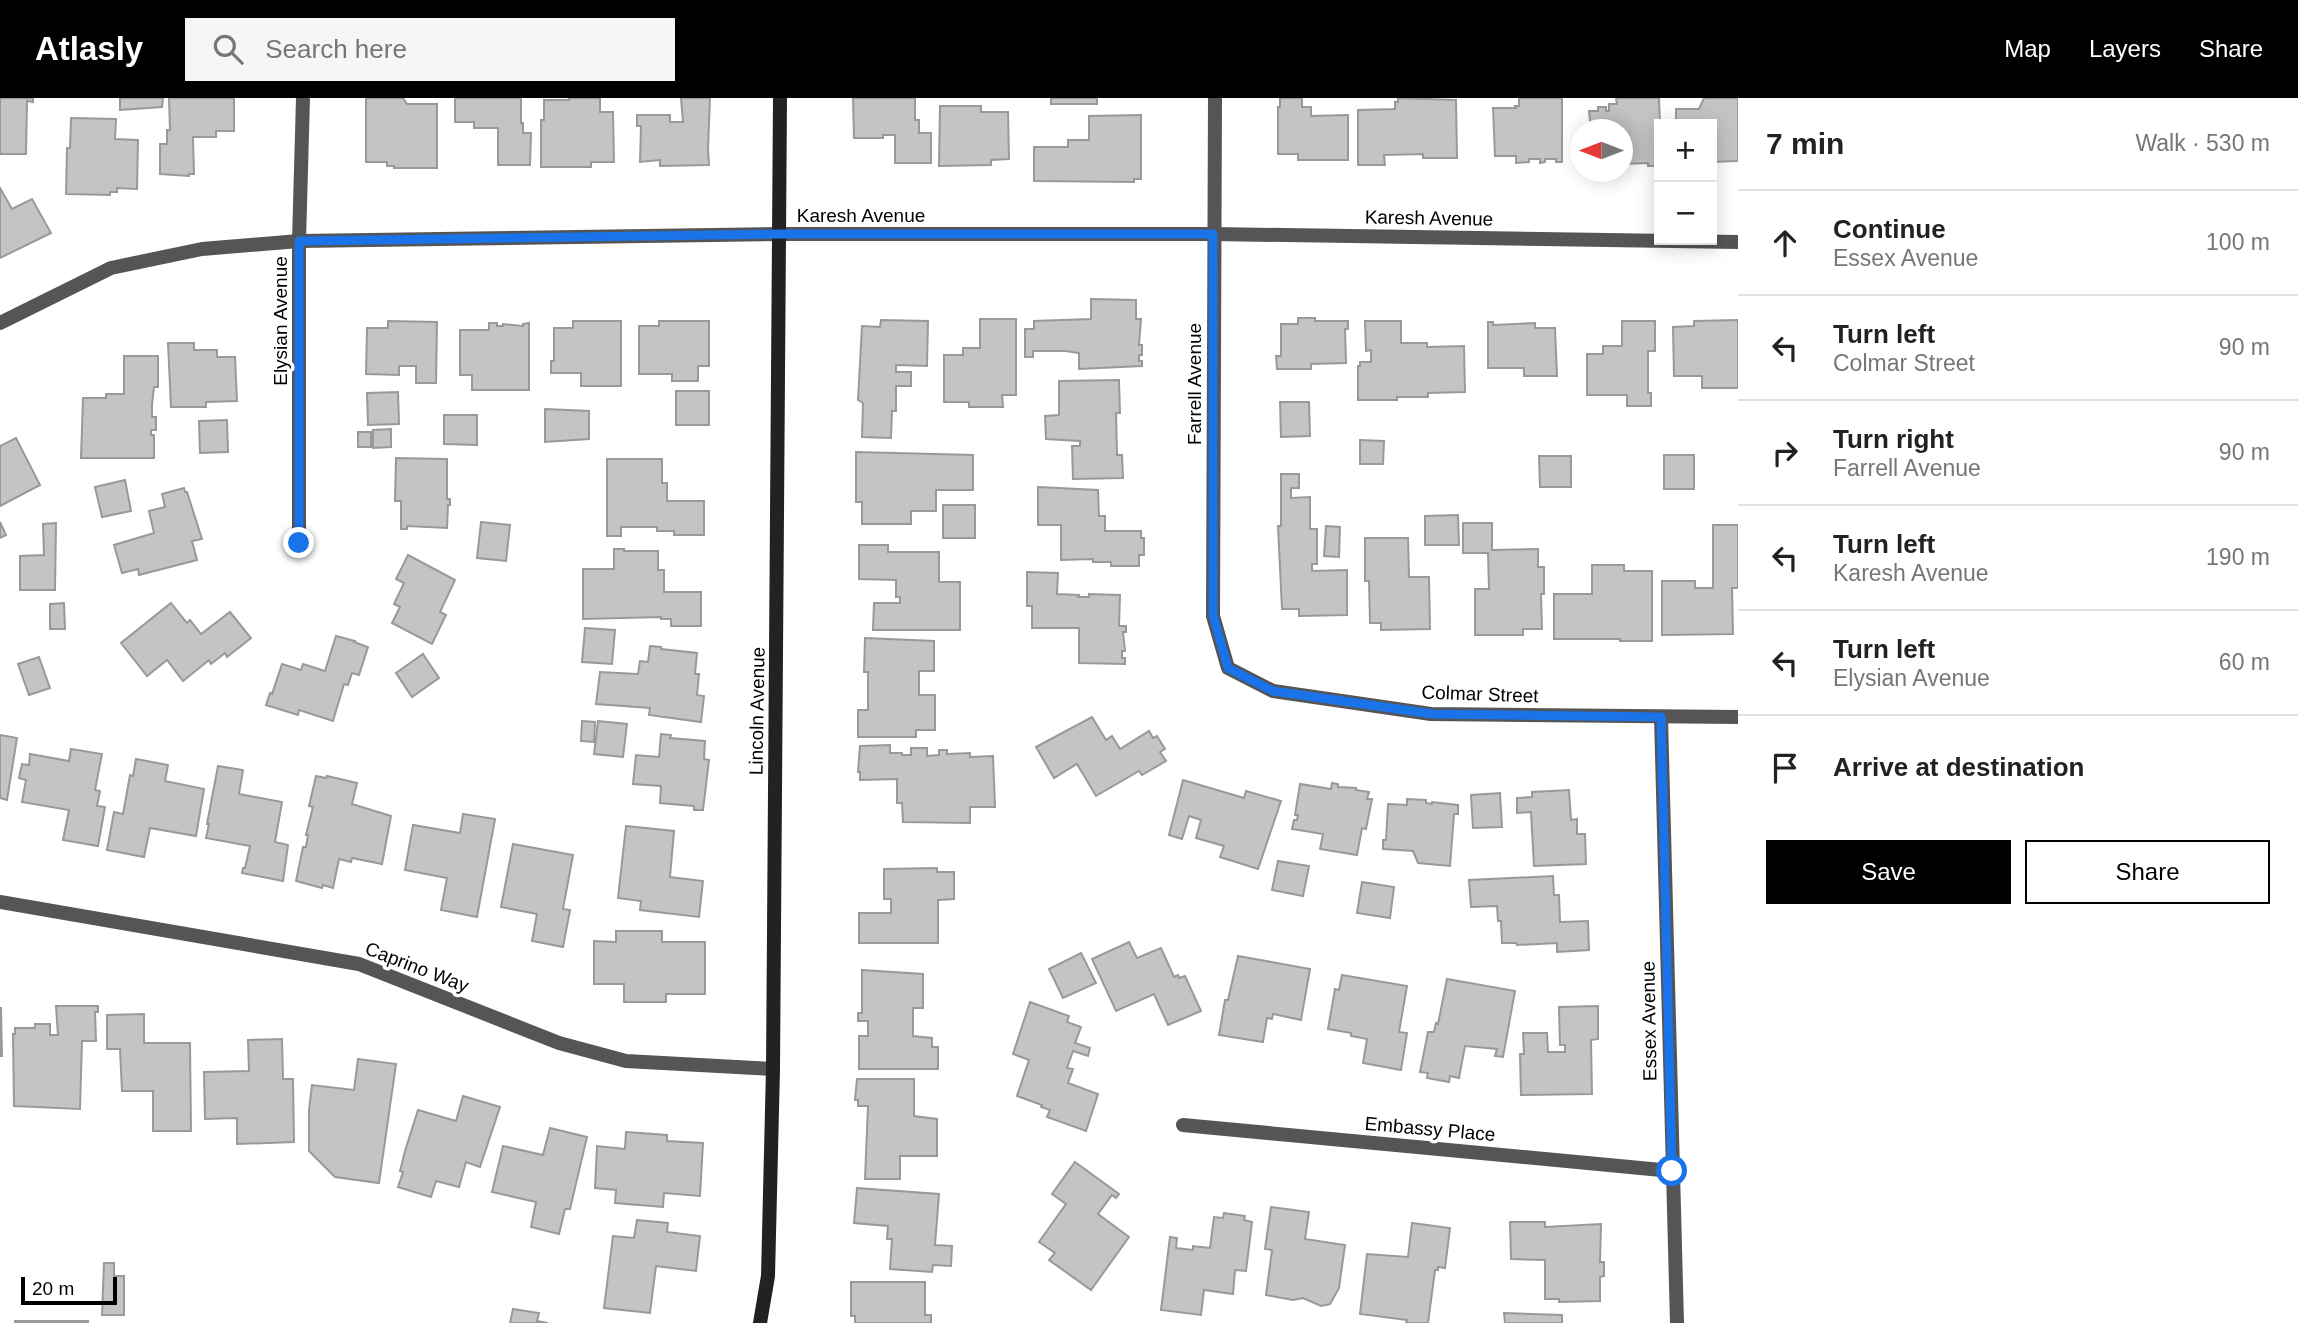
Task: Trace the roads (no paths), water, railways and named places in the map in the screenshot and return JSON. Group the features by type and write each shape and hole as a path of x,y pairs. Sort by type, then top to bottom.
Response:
{"street":[{"name":"Elysian Avenue","path":"299,543 299,241 303,98"},
{"name":"Lincoln Avenue","path":"760,1323 768,1276 773,1069 780,98"},
{"name":"Farrell Avenue","path":"1215,98 1213,615 1228,668"},
{"name":"Karesh Avenue","path":"0,323 111,268 202,249 299,241 781,234 1213,234 1738,242"},
{"name":"Colmar Street","path":"1228,668 1273,691 1432,714 1738,717"},
{"name":"Essex Avenue","path":"1661,717 1677,1323"},
{"name":"Caprino Way","path":"0,902 359,964 559,1042 626,1062 773,1069"},
{"name":"Embassy Place","path":"1183,1125 1672,1171"}]}
